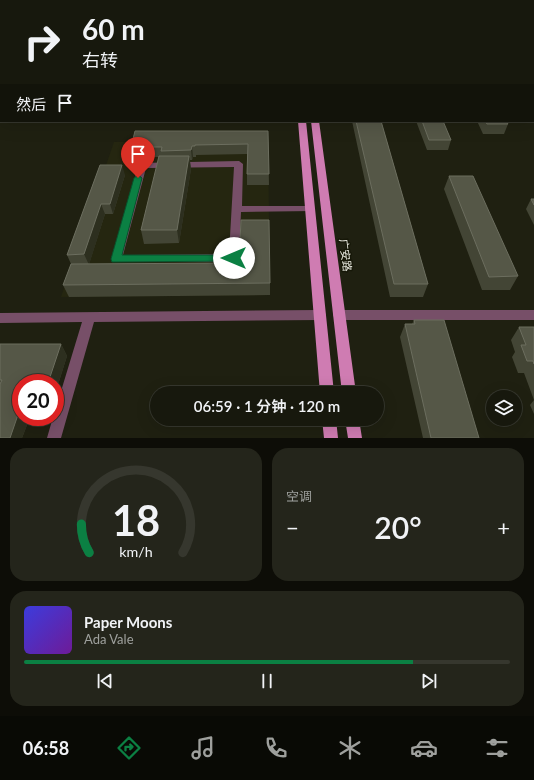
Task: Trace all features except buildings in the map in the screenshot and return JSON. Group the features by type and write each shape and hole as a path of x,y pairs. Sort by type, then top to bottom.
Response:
{"main road":[{"path":"302,122 326,386"},
{"name":"广安路","path":"315,122 348,386"},
{"path":"330,426 331,438"},
{"path":"353,426 354,438"}],"street":[{"path":"239,164 237,209 234,258 116,259 142,165 239,164"},
{"path":"237,209 310,209"},
{"path":"0,318 320,315"},
{"path":"339,315 534,315"},
{"path":"54,438 90,317"}],"shaded area":[{"path":"268,141 270,295 61,297 114,142"}],"route":[{"path":"138,178 116,259 234,258"}]}
